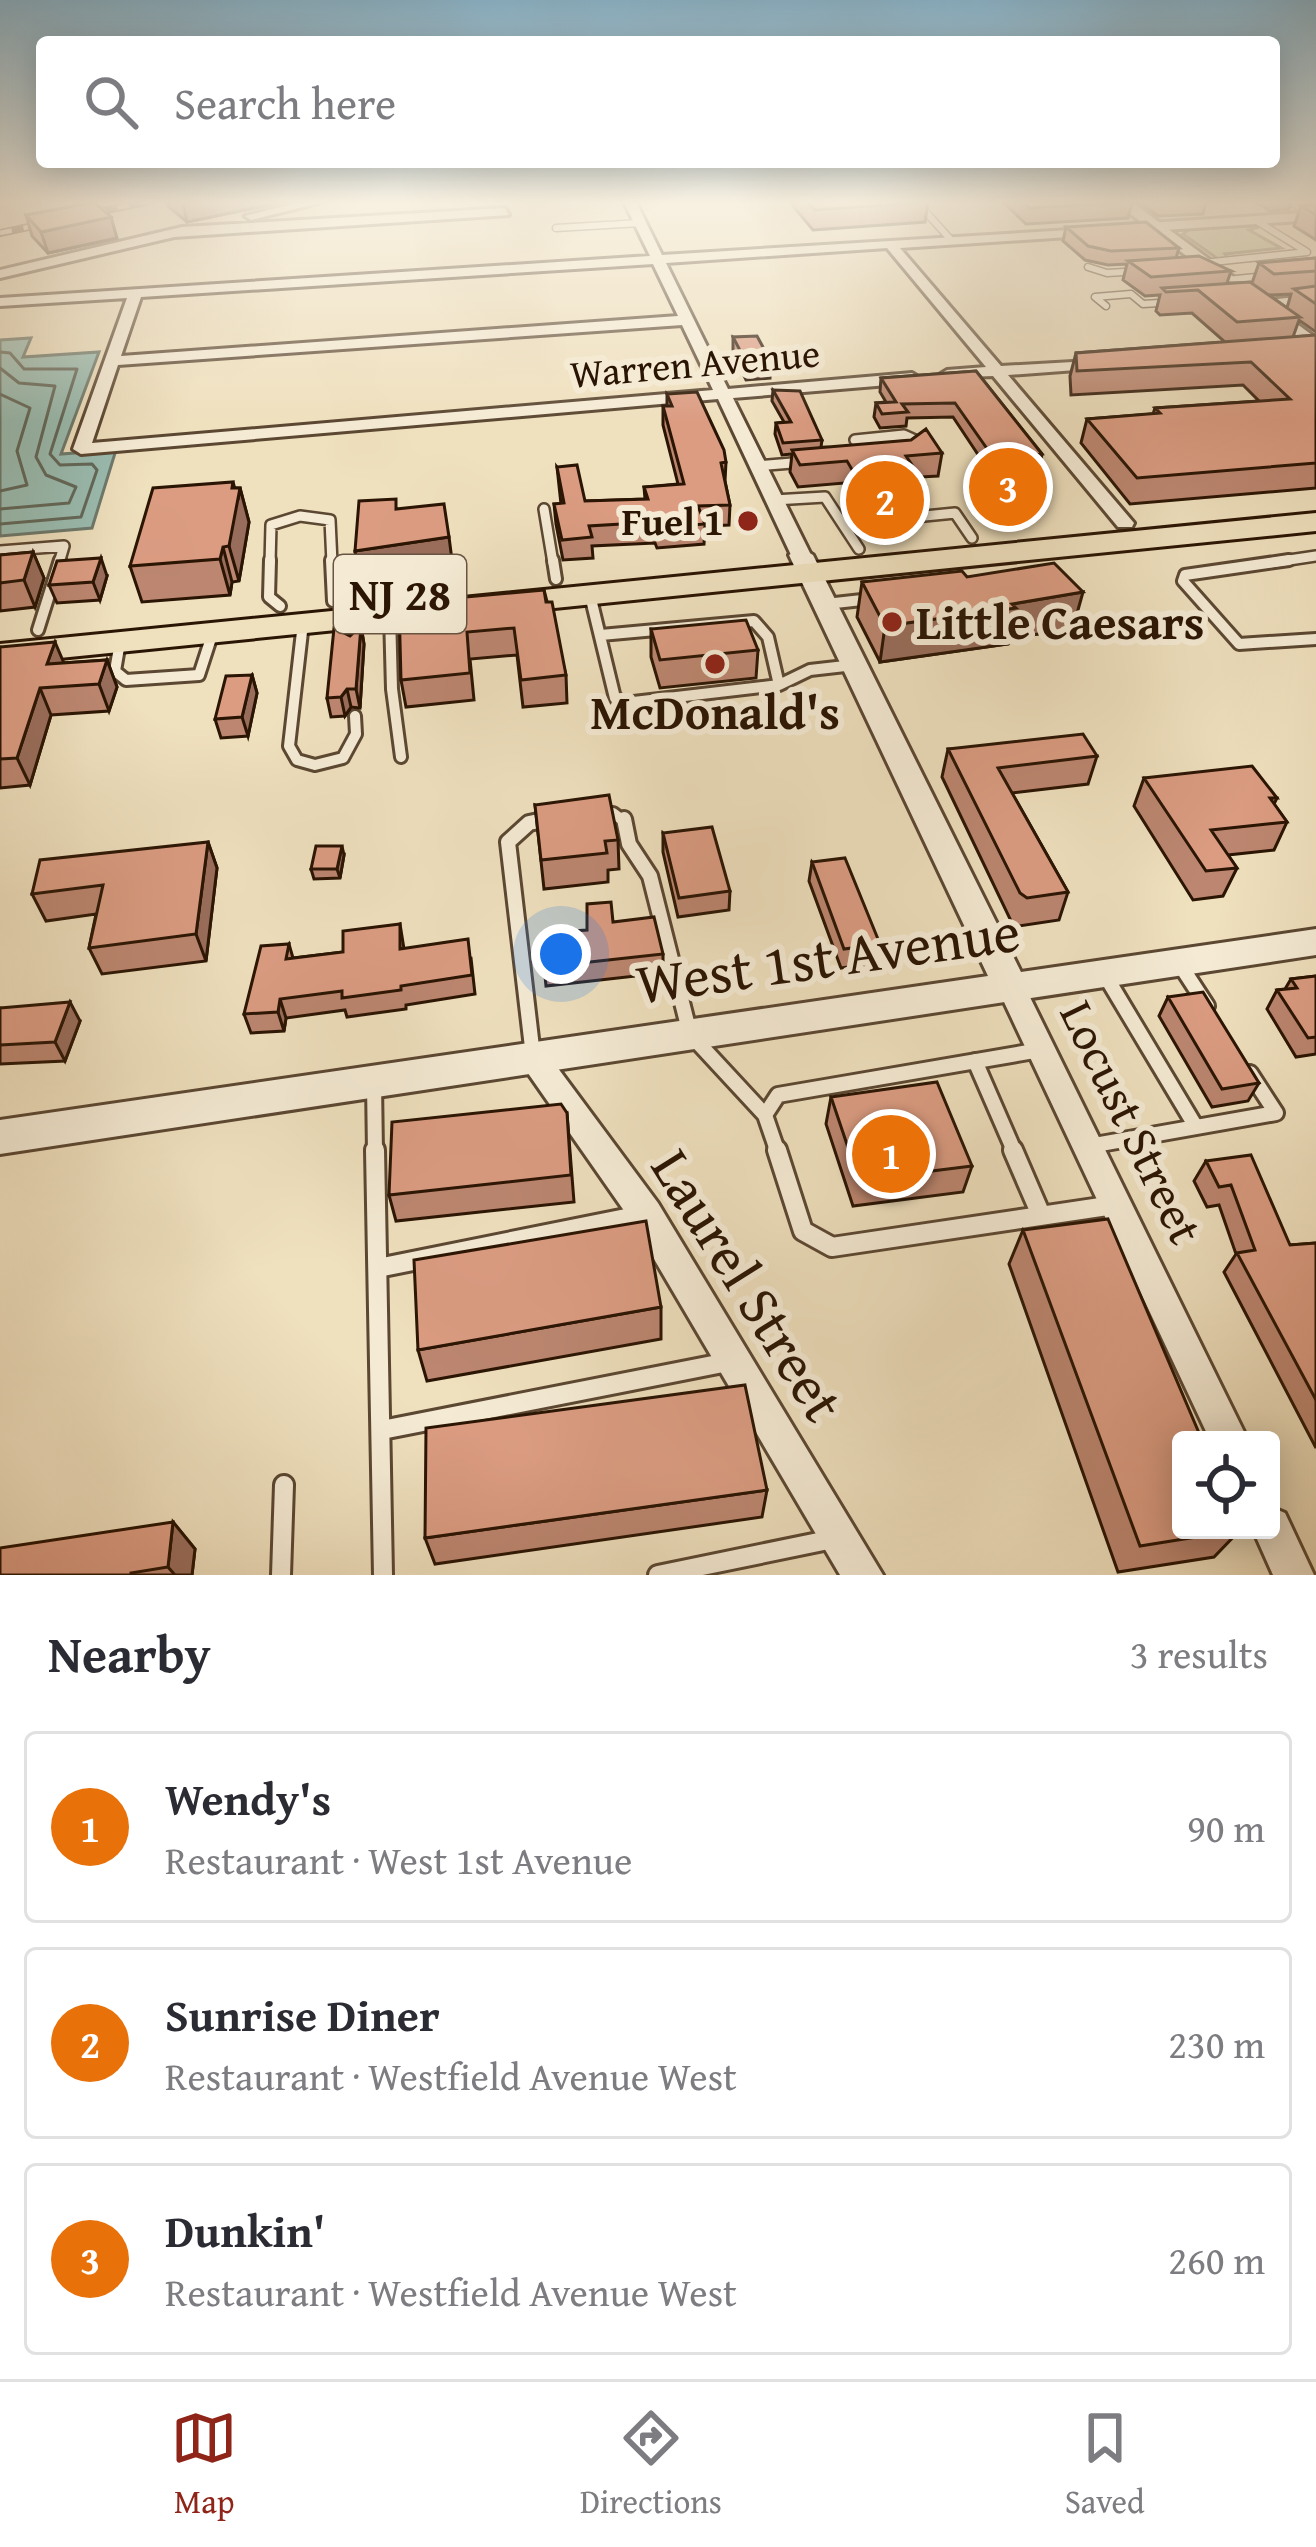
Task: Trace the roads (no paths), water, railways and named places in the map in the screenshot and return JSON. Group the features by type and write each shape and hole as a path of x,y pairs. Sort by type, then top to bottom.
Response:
{"main road":[{"name":"NJ 28","path":"989,553 1125,523 1316,504"},
{"name":"NJ 28","path":"343,606 390,614 590,595 863,556 989,553 1316,522"},
{"name":"NJ 28","path":"0,634 343,606 556,579 805,564"},
{"name":"NJ 28","path":"0,655 213,632 283,608"}],"street":[{"path":"0,302 450,274"},
{"name":"Locust Street","path":"664,274 1225,1431"},
{"path":"914,274 1125,523"},
{"path":"1208,274 1316,347"},
{"path":"135,294 109,361 686,320"},
{"path":"1254,301 1316,299"},
{"path":"1292,348 1316,347"},
{"name":"Warren Avenue","path":"109,361 81,449 1131,361"},
{"name":"West 1st Avenue","path":"0,1137 1316,942"},
{"name":"Laurel Street","path":"533,1057 646,1214 862,1575"},
{"path":"1277,1539 1294,1575"}],"lane":[{"path":"1226,289 1271,276"},
{"path":"1106,306 1095,297 1131,294 1143,304 1185,301"},
{"path":"855,440 904,435 917,445 907,453"},
{"path":"757,466 824,460"},
{"path":"774,500 825,496 863,556 955,513 989,553"},
{"path":"544,509 556,579"},
{"path":"343,606 327,516 282,519 272,525 283,608 290,746 297,760 314,765 343,758 356,734 355,716"},
{"path":"0,551 64,546 38,630"},
{"path":"1316,556 1184,575 1183,581 1239,644 1316,639"},
{"path":"590,595 615,698 625,703 779,685 810,670 854,664"},
{"path":"825,604 887,598"},
{"path":"390,614 392,689 401,758"},
{"path":"601,635 754,621 768,637 779,685"},
{"path":"583,813 613,813 624,819 629,844 650,876 690,1034 765,1115 802,1231 832,1246 1115,1204"},
{"path":"533,1057 508,842 529,823 565,816"},
{"path":"1179,963 1215,1019"},
{"path":"1104,974 1196,1127"},
{"path":"765,1115 778,1095 1041,1050"},
{"path":"1088,1146 1276,1113 1240,1057"},
{"path":"975,1061 1041,1215"},
{"path":"374,1082 383,1575"},
{"path":"378,1268 646,1214"},
{"path":"382,1430 733,1361"},
{"path":"281,1575 284,1485"},
{"path":"658,1575 839,1538"}],"water":[{"path":"31,338 23,357 99,352 61,454 116,450 92,528 0,536 0,340"}],"place":[{"name":"Dunkin'","path":"1008,487"},
{"name":"Sunrise Diner","path":"885,500"},
{"name":"Fuel 1","path":"748,521"},
{"name":"Little Caesars","path":"892,622"},
{"name":"McDonald's","path":"715,664"},
{"name":"Wendy's","path":"891,1154"}]}
